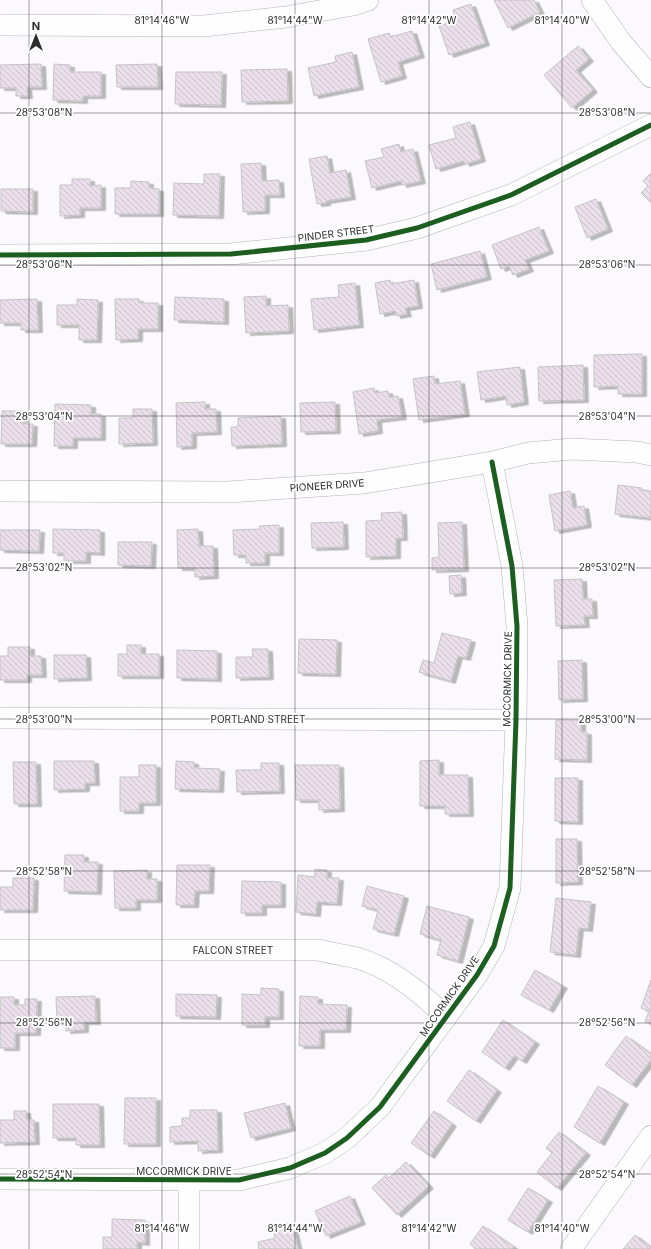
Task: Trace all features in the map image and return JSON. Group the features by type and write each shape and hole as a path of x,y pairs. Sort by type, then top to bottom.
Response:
{"street":[{"path":"0,26 204,26 286,17 353,6 368,0"},
{"path":"592,0 621,42 651,77"},
{"name":"PINDER STREET","path":"0,255 231,254 366,240 417,228 511,196 651,125"},
{"name":"PIONEER DRIVE","path":"0,491 228,492 364,483 492,462 528,453 572,449 636,452 651,455"},
{"name":"MCCORMICK DRIVE","path":"0,1180 239,1180 290,1168 325,1153 347,1138 380,1108 477,975 494,946 510,888 516,720 517,626 512,566 492,462"},
{"name":"PORTLAND STREET","path":"0,718 516,720"},
{"name":"FALCON STREET","path":"0,950 318,950 358,958 385,970 426,998 446,1018"},
{"path":"571,1249 651,1136"},
{"path":"189,1180 189,1249"}],"building":[{"path":"494,0 534,0 540,12 508,28"},
{"path":"471,4 485,43 449,55 439,26 456,20 453,10"},
{"path":"412,31 420,55 398,62 402,76 381,82 368,39 389,33 390,37"},
{"path":"578,46 589,59 576,70 593,90 572,108 544,75"},
{"path":"352,52 359,87 314,96 308,68 336,62 335,56"},
{"path":"41,64 42,87 27,87 28,96 16,96 16,88 0,88 0,65"},
{"path":"54,64 70,65 70,72 101,72 101,96 83,96 83,101 53,100"},
{"path":"157,64 158,87 117,87 116,65"},
{"path":"287,69 288,101 242,102 241,70"},
{"path":"176,72 222,72 221,105 175,104"},
{"path":"470,122 481,159 465,164 464,161 436,169 429,145 456,138 453,127"},
{"path":"399,144 401,152 413,149 421,181 402,185 401,181 372,188 365,161 384,157 381,149"},
{"path":"327,156 330,173 346,170 351,197 317,204 309,159"},
{"path":"261,163 262,181 279,180 280,195 265,195 265,211 243,212 241,164"},
{"path":"651,173 651,203 641,193 648,186 643,181"},
{"path":"204,174 220,174 219,216 173,215 174,183 204,184"},
{"path":"72,179 90,179 90,186 101,185 101,208 80,208 80,215 60,216 60,185 72,185"},
{"path":"131,181 149,182 149,188 159,189 159,214 115,214 115,188 131,188"},
{"path":"1,189 33,189 33,212 1,211"},
{"path":"596,199 608,229 587,238 575,207"},
{"path":"539,227 549,251 525,260 529,269 513,275 509,266 501,269 492,245"},
{"path":"480,251 487,277 437,290 431,264"},
{"path":"390,280 391,284 414,280 418,306 405,308 407,314 396,316 395,311 380,314 375,283"},
{"path":"355,283 359,325 314,330 311,299 339,297 338,285"},
{"path":"266,296 266,306 288,305 289,331 246,333 244,297"},
{"path":"175,297 224,299 224,322 174,320"},
{"path":"37,299 38,330 21,330 21,323 0,323 0,300"},
{"path":"77,299 98,300 97,340 79,340 79,325 57,325 57,305 77,305"},
{"path":"115,299 139,299 139,303 158,303 158,329 138,329 138,339 116,340"},
{"path":"642,354 642,394 618,394 618,386 594,387 594,355"},
{"path":"583,365 584,400 539,401 538,367"},
{"path":"520,367 524,402 507,405 506,396 481,400 477,372"},
{"path":"434,376 435,384 460,381 465,414 419,420 413,379"},
{"path":"374,388 375,393 388,391 389,397 398,396 402,417 377,420 378,431 359,434 353,392"},
{"path":"205,402 205,409 216,409 217,432 192,433 192,446 177,447 176,403"},
{"path":"335,402 336,431 301,432 300,403"},
{"path":"55,404 91,405 91,414 101,414 101,438 73,438 73,446 54,446"},
{"path":"133,409 152,409 153,443 119,444 119,418 133,418"},
{"path":"2,411 23,411 23,424 33,424 32,444 1,444"},
{"path":"281,416 282,444 232,446 231,427 238,427 238,418"},
{"path":"618,485 642,488 642,490 651,491 651,518 615,514"},
{"path":"570,491 573,508 584,506 587,525 555,531 549,495"},
{"path":"402,512 403,538 396,538 396,556 366,557 366,521 382,520 381,513"},
{"path":"343,522 344,547 312,548 311,523"},
{"path":"462,522 464,569 432,570 432,558 439,557 438,523"},
{"path":"279,525 279,553 265,553 265,563 246,563 246,555 234,555 233,530 260,529 259,526"},
{"path":"53,529 100,530 100,553 86,552 86,561 64,561 64,553 53,553"},
{"path":"198,529 199,546 213,546 214,576 195,577 195,568 178,568 177,530"},
{"path":"0,530 40,530 39,551 0,550"},
{"path":"118,542 152,542 151,566 118,565"},
{"path":"461,575 462,593 450,594 449,576"},
{"path":"582,579 583,599 592,599 593,616 584,616 585,625 556,626 554,580"},
{"path":"442,633 471,640 466,658 458,656 451,681 419,672 423,660 434,663"},
{"path":"299,639 337,640 336,674 298,673"},
{"path":"127,645 141,645 141,654 159,654 159,676 118,676 118,654 127,654"},
{"path":"8,647 30,647 30,656 41,656 42,675 27,675 27,680 0,680 0,656 8,656"},
{"path":"252,649 268,649 269,677 236,678 236,657 253,657"},
{"path":"177,650 217,651 217,679 177,678"},
{"path":"54,655 86,655 87,678 54,679"},
{"path":"582,660 583,699 559,700 558,661"},
{"path":"556,720 581,720 581,732 587,732 587,760 555,759"},
{"path":"439,760 439,775 468,775 469,814 445,814 445,806 420,806 420,761"},
{"path":"54,761 94,761 95,783 85,783 85,789 54,790"},
{"path":"176,761 194,762 194,768 220,769 219,790 175,789"},
{"path":"13,762 36,762 37,804 14,804"},
{"path":"261,763 279,763 280,791 237,792 236,770 261,770"},
{"path":"139,765 156,765 156,803 139,803 139,811 120,811 120,777 139,777"},
{"path":"295,765 339,765 340,809 319,810 319,800 296,800"},
{"path":"555,778 578,778 578,822 555,821"},
{"path":"556,839 577,839 578,882 556,883"},
{"path":"65,855 84,855 84,862 98,862 97,892 64,891"},
{"path":"177,865 210,865 209,891 195,891 194,905 176,905"},
{"path":"315,869 327,870 327,878 339,878 337,903 317,902 316,914 296,912 298,875 315,877"},
{"path":"147,870 147,879 157,879 157,900 136,900 136,908 115,908 114,871"},
{"path":"13,878 34,878 33,910 0,910 0,887 13,887"},
{"path":"242,881 281,882 281,905 262,905 262,913 241,913"},
{"path":"367,886 404,896 394,934 373,929 378,910 362,906"},
{"path":"556,898 591,902 588,929 579,928 576,955 550,952"},
{"path":"427,906 469,917 458,961 437,955 441,940 420,934"},
{"path":"535,970 563,986 549,1010 521,995"},
{"path":"651,980 651,1024 645,1022 649,1011 641,1008"},
{"path":"261,988 279,989 279,1017 265,1017 265,1025 242,1025 242,994 261,995"},
{"path":"176,994 217,995 216,1017 176,1016"},
{"path":"95,996 96,1022 84,1022 84,1030 66,1031 66,1022 57,1022 56,997"},
{"path":"300,996 318,997 318,1004 347,1005 346,1030 320,1030 320,1046 299,1046"},
{"path":"0,997 14,997 14,1005 25,1005 25,999 37,999 36,1033 15,1033 15,1048 0,1048"},
{"path":"503,1020 535,1042 522,1061 514,1056 505,1068 482,1052"},
{"path":"626,1036 651,1054 651,1060 632,1085 605,1065"},
{"path":"469,1070 497,1090 476,1121 447,1101"},
{"path":"598,1086 624,1102 600,1143 574,1127"},
{"path":"125,1098 156,1098 156,1144 124,1144"},
{"path":"285,1103 291,1128 251,1138 244,1113"},
{"path":"53,1104 99,1104 100,1145 76,1145 76,1138 53,1138"},
{"path":"190,1110 217,1110 218,1150 198,1151 198,1141 170,1142 170,1127 182,1126 182,1118 190,1118"},
{"path":"14,1111 26,1111 27,1120 34,1120 35,1142 0,1143 0,1120 14,1120"},
{"path":"434,1111 452,1124 430,1156 411,1143"},
{"path":"559,1132 586,1153 557,1188 537,1172 552,1153 546,1148"},
{"path":"406,1162 429,1186 397,1215 372,1188 386,1175 389,1178"},
{"path":"528,1188 548,1200 528,1232 508,1220"},
{"path":"350,1196 361,1222 326,1236 315,1211"},
{"path":"112,1219 145,1220 145,1243 137,1242 137,1249 103,1249 103,1237 112,1237"},
{"path":"292,1223 298,1249 259,1249 258,1242 275,1238 273,1227"},
{"path":"483,1226 514,1247 512,1249 474,1249 475,1248 470,1244"},
{"path":"635,1235 651,1248 651,1249 623,1249"}],"cycle path":[{"path":"0,255 231,254 366,240 417,228 511,195 651,125"},
{"path":"0,1179 239,1180 290,1168 325,1153 347,1138 380,1107 477,975 494,946 510,888 516,720 517,626 512,566 492,462"}]}
